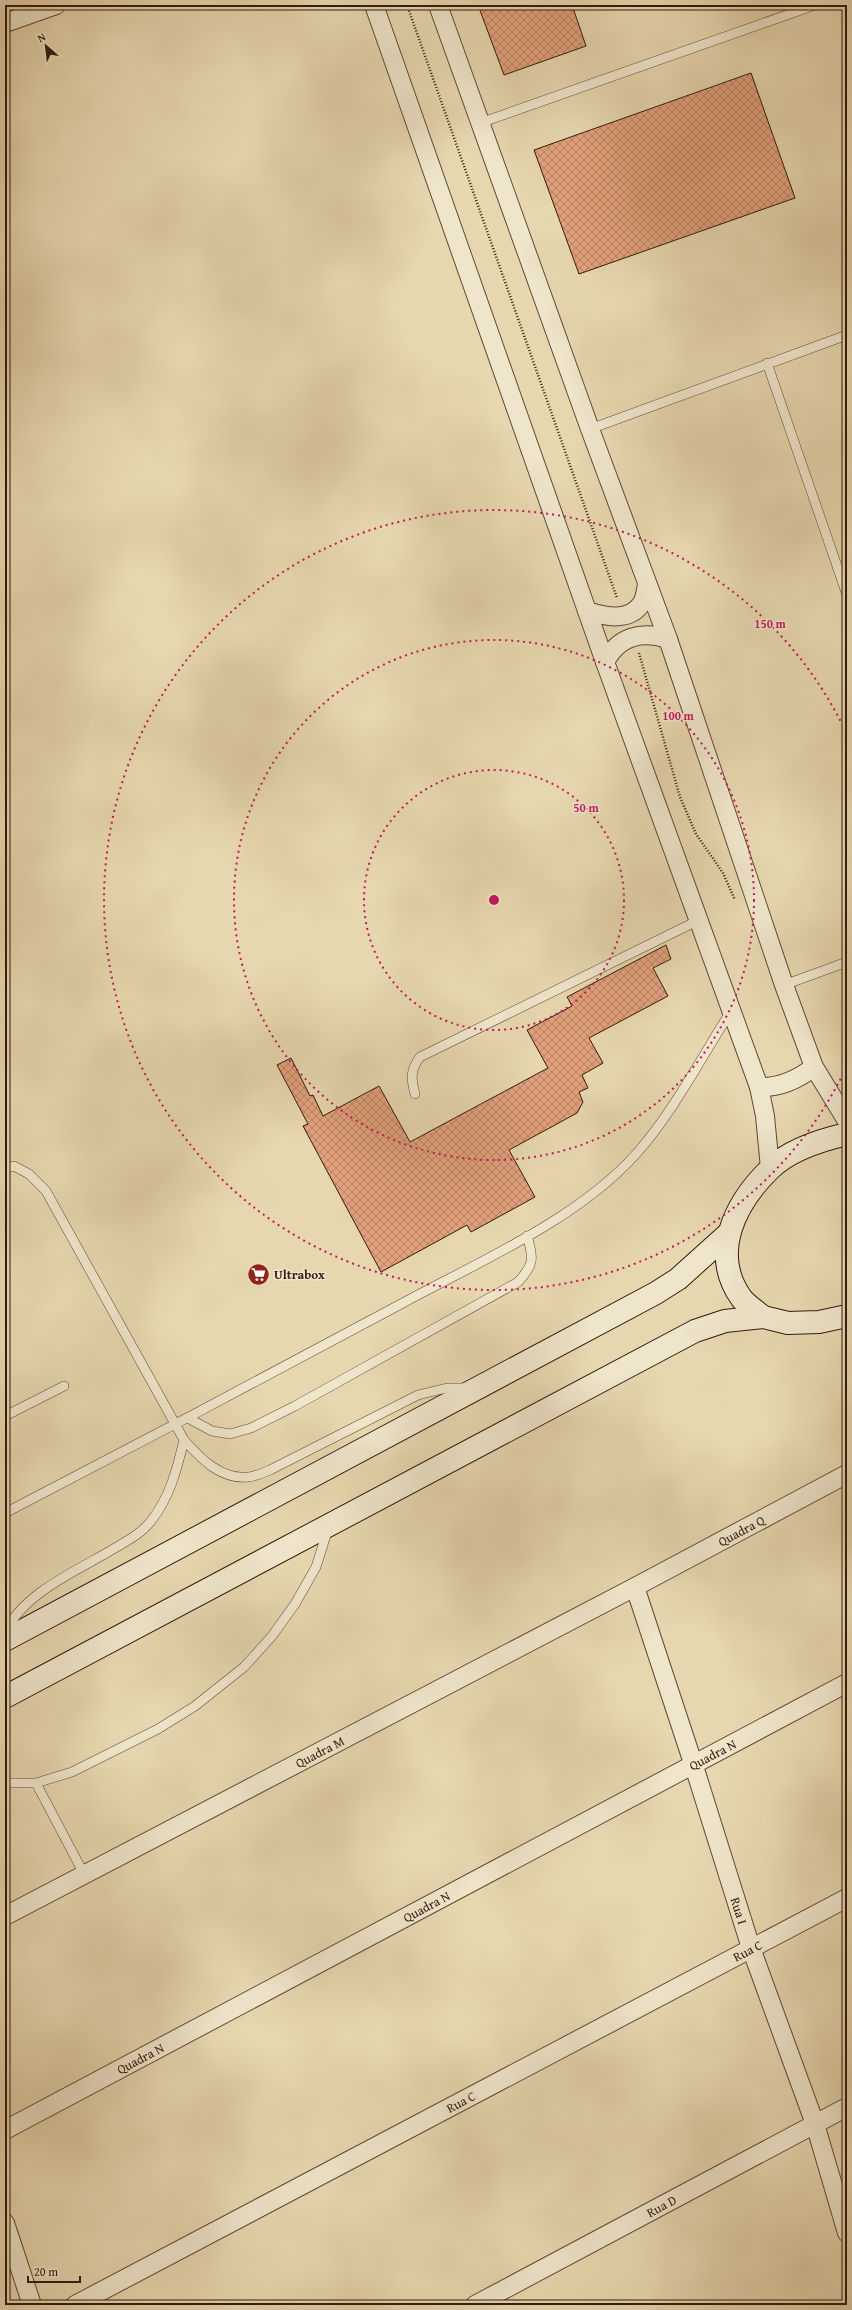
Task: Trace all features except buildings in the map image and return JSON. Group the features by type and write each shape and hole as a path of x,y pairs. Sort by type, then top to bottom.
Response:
{"main road":[{"path":"763,1317 742,1299 731,1278 725,1258 728,1234 743,1201 770,1168 793,1153 818,1142 847,1134"},
{"path":"5,1640 478,1389 678,1279 728,1234"},
{"path":"5,1697 695,1331 726,1321 763,1317 788,1323 820,1322 847,1316"}],"street":[{"path":"5,23 56,5"},
{"path":"374,5 605,662 759,1087 765,1116 770,1168"},
{"path":"438,5 590,429 668,639 784,985 814,1067 847,1121"},
{"path":"587,611 602,615 623,616 634,611 643,602 647,584"},
{"path":"605,662 612,649 635,636 652,635 668,639"},
{"path":"759,1087 772,1087 788,1083 814,1067"},
{"name":"Quadra Q","path":"635,1587 847,1474"},
{"name":"Rua I","path":"635,1587 694,1763 751,1948 815,2124 847,2233"},
{"name":"Quadra M","path":"5,1916 635,1587"},
{"name":"Quadra N","path":"5,2130 847,1683"},
{"name":"Rua C","path":"75,2305 847,1898"},
{"name":"Rua D","path":"475,2305 847,2107"},
{"path":"5,2223 32,2305"}],"lane":[{"path":"480,123 815,5"},
{"path":"590,429 847,335"},
{"path":"767,363 847,595"},
{"path":"415,1094 411,1078 413,1066 420,1058 699,920"},
{"path":"784,985 847,962"},
{"path":"5,1513 177,1424 544,1228 602,1185 636,1154 675,1102 732,1010"},
{"path":"5,1169 14,1166 29,1174 46,1191 177,1424 184,1440 199,1458 213,1468 231,1476 249,1477 270,1470 418,1395 447,1388 478,1389"},
{"path":"188,1418 212,1431 230,1434 251,1428 295,1406 518,1282 527,1272 532,1262 528,1236"},
{"path":"5,1416 64,1386"},
{"path":"5,1632 19,1610 35,1595 130,1539 150,1522 174,1480 184,1440"},
{"path":"5,1783 36,1783 72,1772 158,1729 196,1706 244,1667 272,1636 295,1604 316,1567 329,1525"},
{"path":"36,1783 84,1874"}],"path":[{"path":"407,5 623,616"},
{"path":"635,636 680,797 696,834 723,874 738,905"}],"place":[{"name":"Ultrabox","path":"258,1274"}]}
